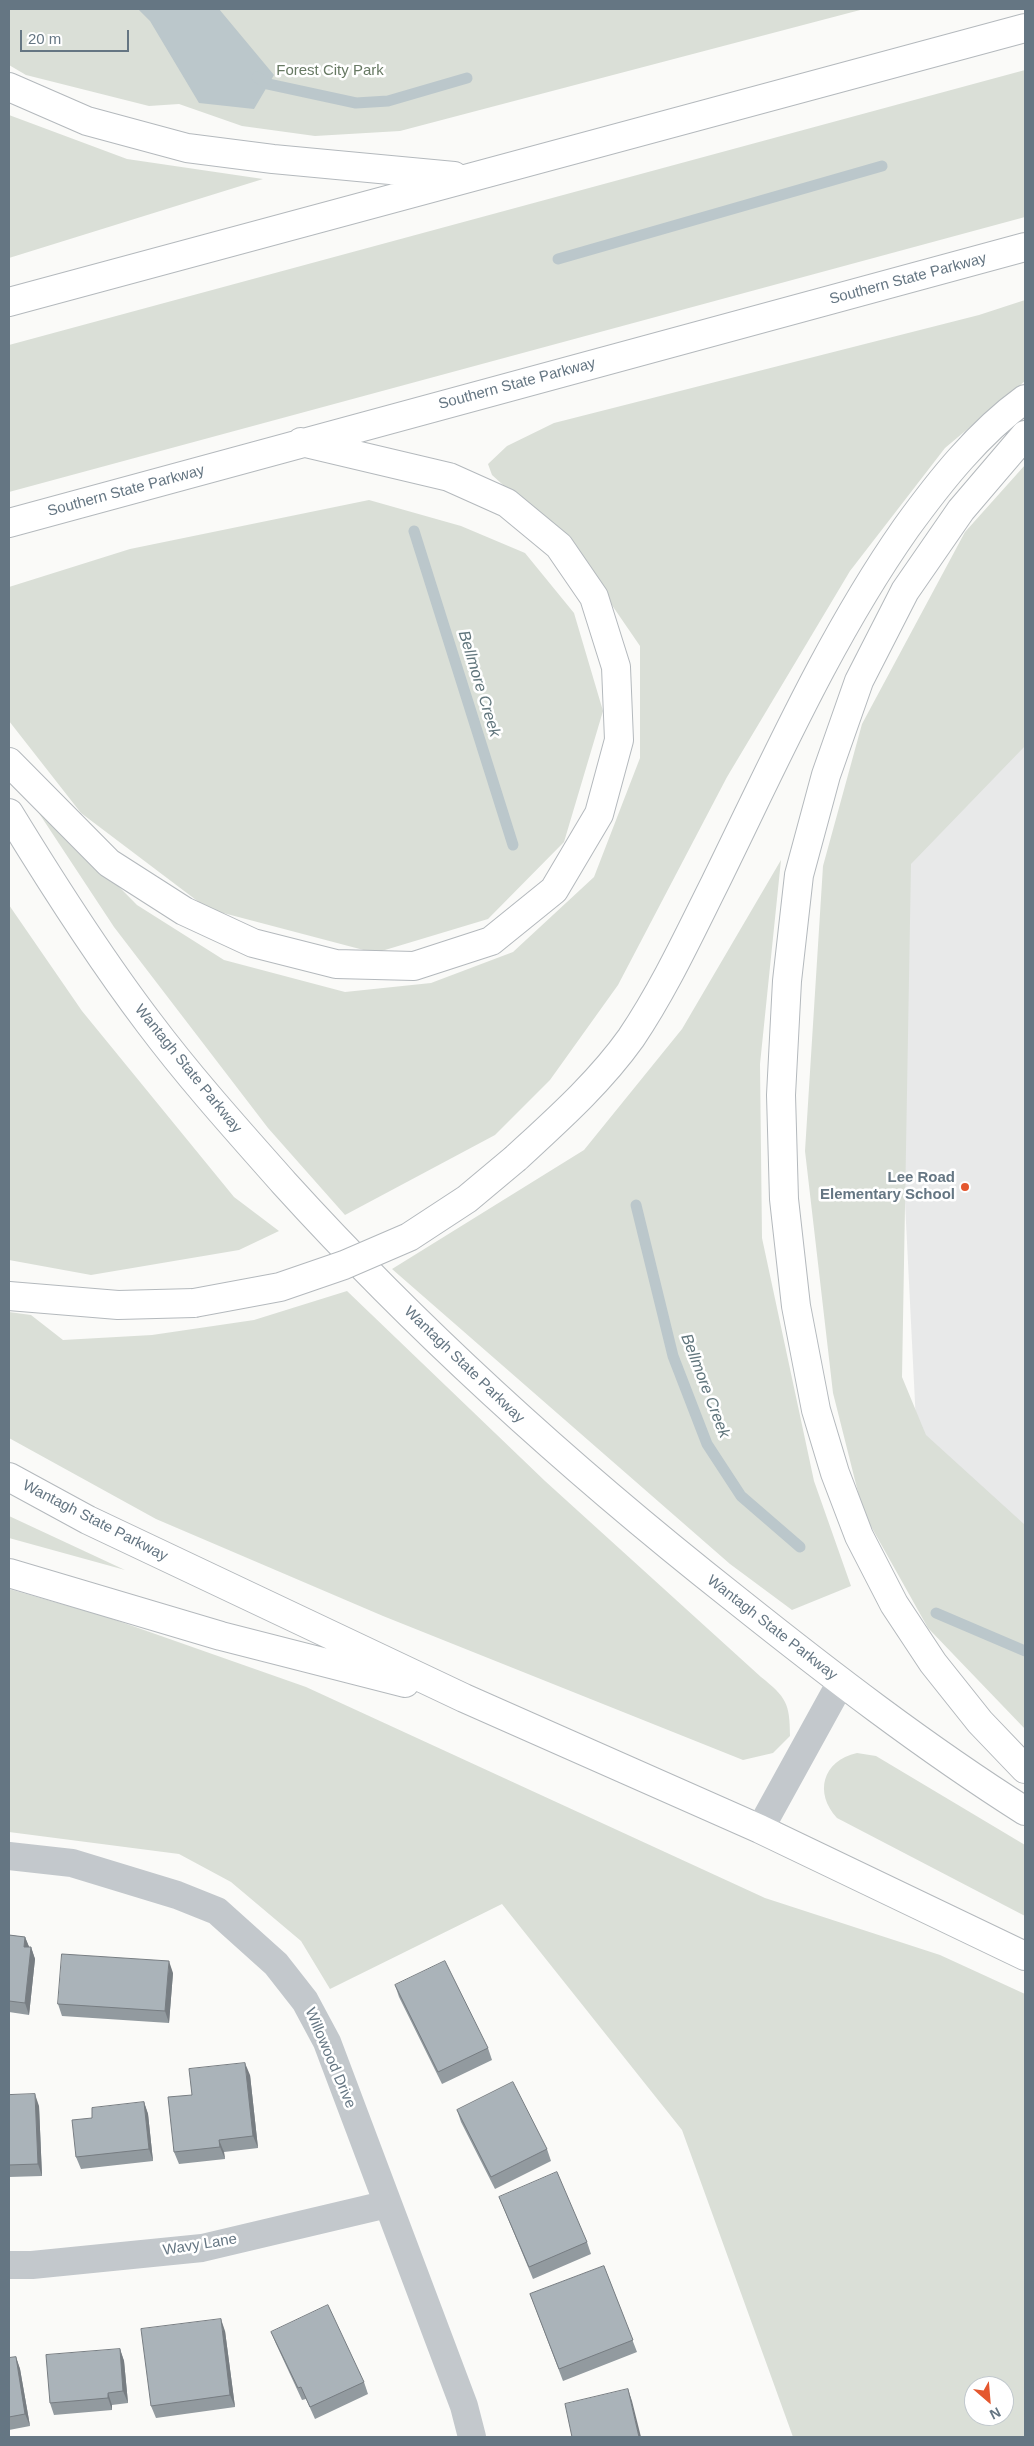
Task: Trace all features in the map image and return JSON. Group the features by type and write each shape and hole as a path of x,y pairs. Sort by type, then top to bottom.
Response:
{"highway":[{"path":"9,302 1025,28"},
{"path":"9,87 87,121 187,148 273,159 473,177"},
{"name":"Southern State Parkway","path":"9,523 300,442 1025,248"},
{"path":"9,1296 118,1305 194,1303 280,1287 344,1265 409,1238 467,1199 516,1158 576,1102 630,1039 671,971 820,671 877,570 936,486 1001,416 1025,400"},
{"path":"1025,435 961,510 905,591 859,681 826,775 800,875 787,981 781,1095 784,1199 796,1306 816,1410 834,1473 859,1536 899,1612 933,1663 980,1722 1025,1769"},
{"path":"9,762 109,863 184,911 253,943 336,964 414,966 491,941 554,890 599,814 619,740 616,667 594,597 559,546 507,503 449,477 300,442"},
{"name":"Wantagh State Parkway","path":"9,813 72,912 149,1024 230,1123 320,1222 437,1342 562,1458 702,1573 841,1682 993,1791 1025,1811"},
{"name":"Wantagh State Parkway","path":"9,1477 88,1520 464,1698 760,1829 1025,1956"},
{"path":"9,1574 221,1636 464,1698"}],"street":[{"path":"760,1829 841,1682"},
{"name":"Willowood Drive","path":"9,1856 72,1863 177,1895 218,1911 276,1964 305,2001 327,2042 464,2406 472,2437"},
{"name":"Wavy Lane","path":"9,2264 32,2265 202,2248 388,2204"}],"shaded area":[{"path":"138,9 219,9 274,75 254,109 199,103 150,21"},
{"name":"Lee Road Elementary School","path":"1025,694 1025,1532 922,1543 887,842"}],"green space":[{"name":"Forest City Park","path":"9,9 864,9 400,131 315,136 242,126 179,104 149,106 26,75 9,65"},
{"path":"1025,70 1025,217 9,492 9,345"},
{"path":"9,115 127,159 263,179 9,258"},
{"path":"1025,300 1025,381 945,448 850,571 727,777 618,985 550,1080 495,1135 345,1215 268,1128 114,927 25,792 137,905 224,960 345,992 431,983 513,952 594,877 640,758 640,646 572,547 492,475 488,464 507,446 554,423 979,315"},
{"path":"1025,465 1025,746 911,864 902,1377 926,1435 1025,1525 1025,1729 928,1628 863,1512 833,1393 805,1151 823,866 862,724 965,532"},
{"path":"369,500 461,526 525,553 574,613 603,711 564,842 488,919 375,953 208,909 81,813 9,721 9,587 130,549"},
{"path":"781,860 760,1064 762,1238 814,1481 851,1586 792,1610 730,1564 392,1269 584,1150 682,1029"},
{"path":"9,905 82,1011 234,1197 279,1231 239,1250 91,1275 9,1260"},
{"path":"347,1291 545,1481 776,1690 787,1708 790,1736 773,1753 743,1760 383,1616 156,1519 9,1438 9,1312 31,1315 63,1340 152,1335 254,1320"},
{"path":"9,1516 125,1570 9,1538"},
{"path":"9,1589 107,1617 306,1687 765,1898 940,1955 1025,1994 1025,2437 793,2437 682,2130 502,1904 330,1989 301,1941 231,1882 179,1854 9,1832"},
{"path":"857,1753 876,1756 1025,1845 1025,1916 837,1818 826,1798 824,1789 825,1779 829,1770 836,1763 845,1757"}],"building":[{"path":"9,1935 25,1937 24,1947 31,1947 25,2003 9,2001"},
{"path":"62,1954 169,1961 165,2011 58,2004"},
{"path":"445,1961 488,2048 438,2072 395,1985"},
{"path":"245,2063 253,2136 219,2140 220,2147 174,2152 168,2097 192,2095 189,2069"},
{"path":"513,2082 547,2149 491,2177 457,2110"},
{"path":"35,2094 38,2164 9,2165 9,2095"},
{"path":"144,2102 149,2149 76,2157 72,2120 92,2118 92,2108"},
{"path":"557,2172 587,2242 529,2267 499,2197"},
{"path":"604,2266 633,2340 559,2369 530,2294"},
{"path":"328,2305 364,2382 310,2407 301,2387 298,2388 271,2332"},
{"path":"221,2319 230,2395 151,2406 141,2329"},
{"path":"120,2349 123,2391 108,2393 108,2398 50,2403 46,2355"},
{"path":"16,2357 25,2414 9,2417 9,2358"},
{"path":"628,2389 639,2437 572,2437 565,2404"}],"waterway":[{"name":"Bellmore Creek","path":"257,77 268,84 356,103 388,101 467,78"},
{"path":"558,259 882,166"},
{"name":"Bellmore Creek","path":"414,531 513,845"},
{"name":"Bellmore Creek","path":"636,1205 673,1356 707,1444 741,1496 800,1547"},
{"name":"Bellmore Creek","path":"936,1613 1025,1651"}],"place":[{"name":"Lee Road Elementary School","path":"965,1187"}]}
